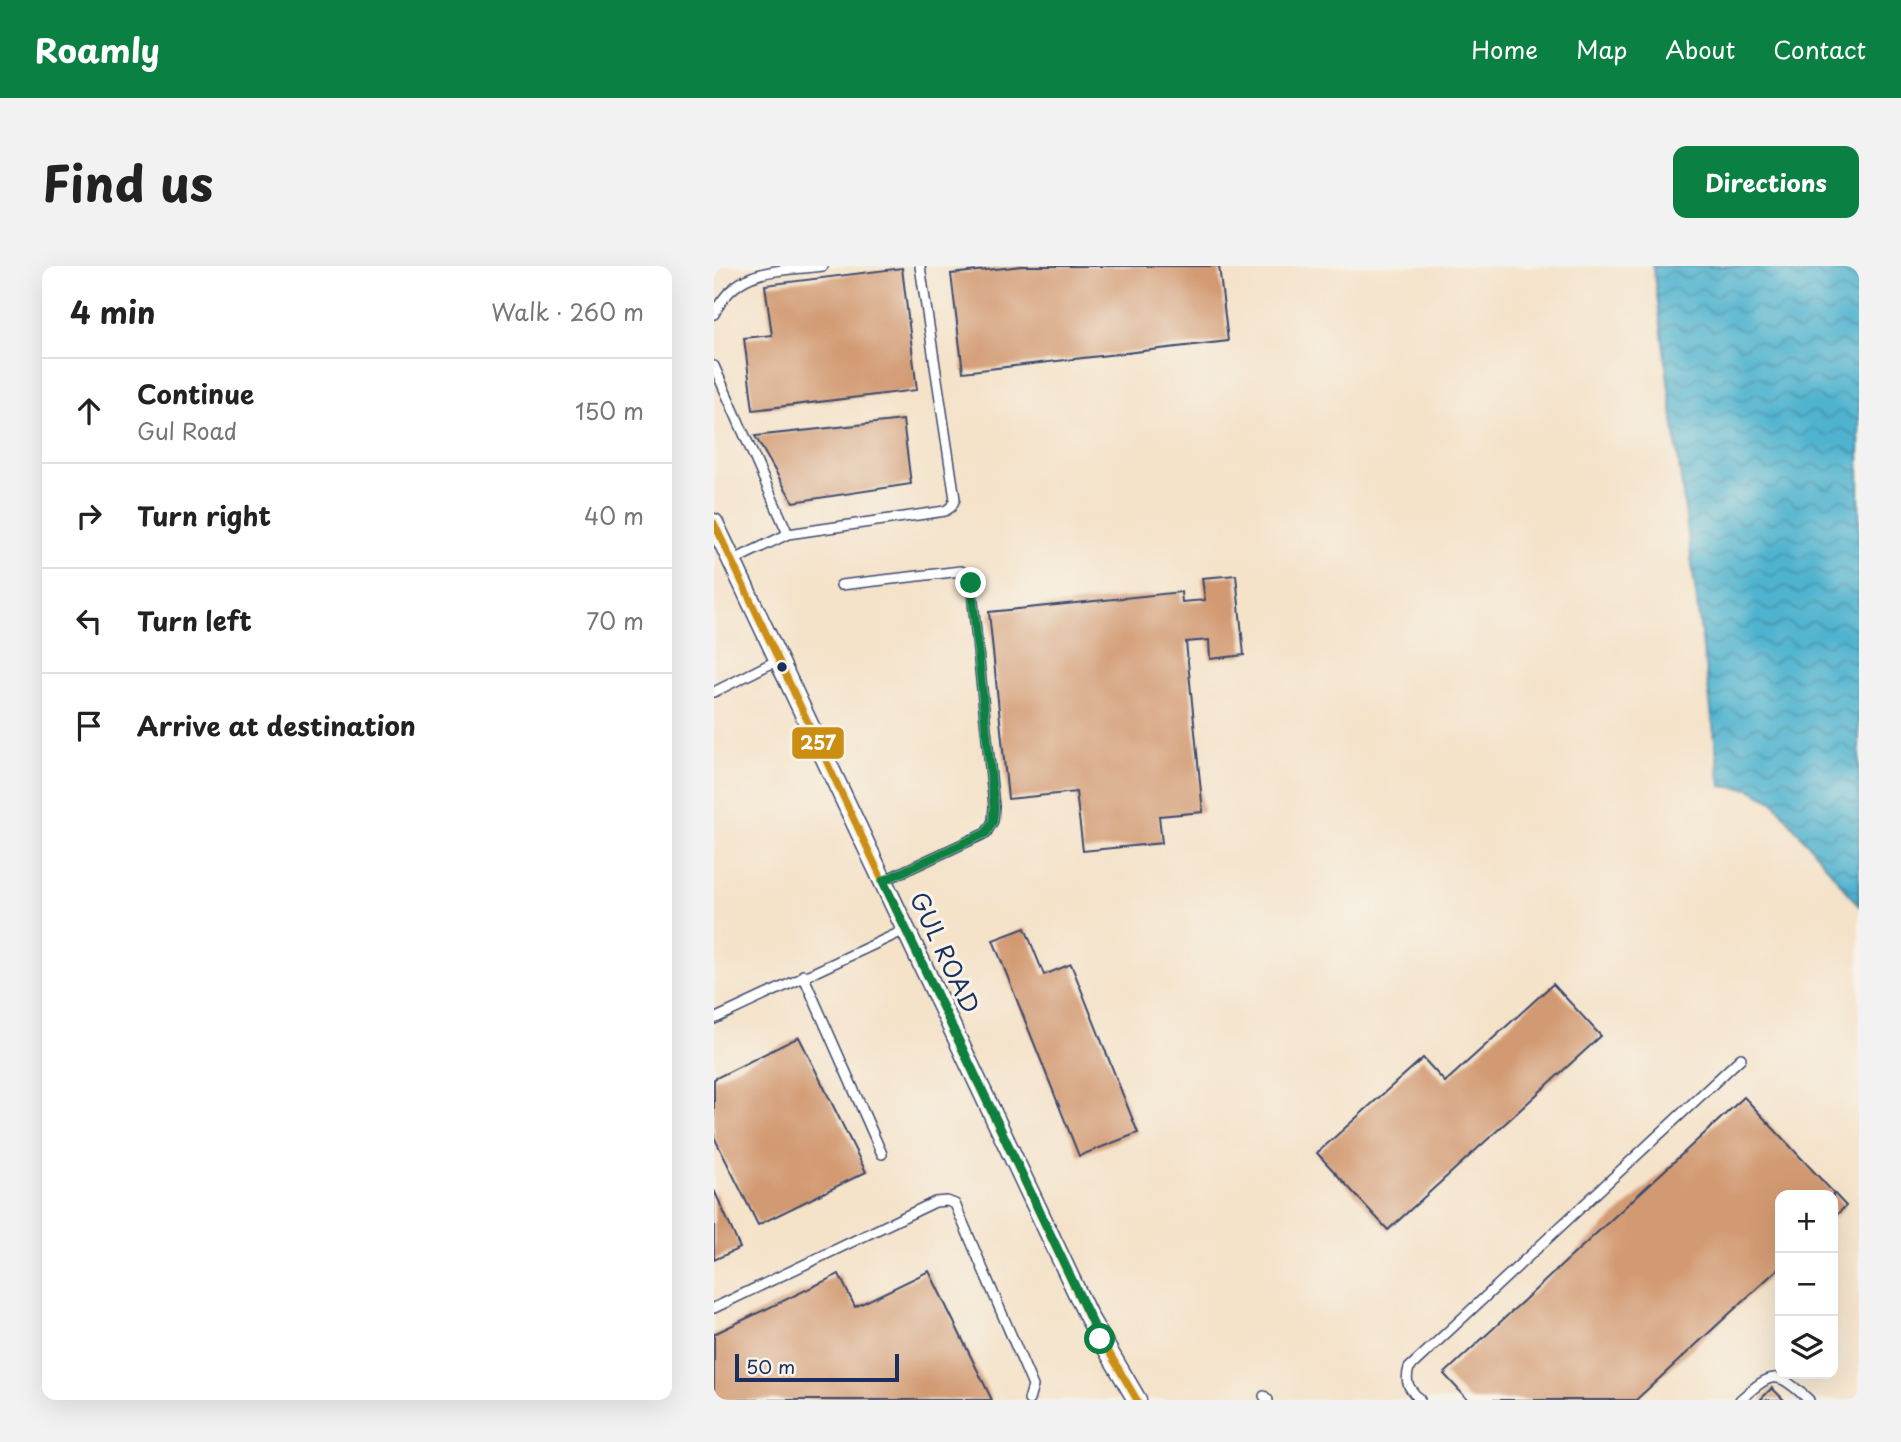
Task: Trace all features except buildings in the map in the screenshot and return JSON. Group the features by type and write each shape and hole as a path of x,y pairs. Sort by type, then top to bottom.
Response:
{"street":[{"name":"GUL ROAD","path":"714,523 1089,1318 1137,1400"}],"lane":[{"path":"714,314 723,296 739,281 760,274 823,266"},
{"path":"732,561 788,534 945,511 951,507 954,499 920,266"},
{"path":"714,366 788,534"},
{"path":"841,585 961,571 971,583 994,806 993,821 986,833 883,881"},
{"path":"714,692 778,660"},
{"path":"714,1019 803,975 905,930"},
{"path":"803,975 882,1154"},
{"path":"1420,1400 1408,1387 1406,1379 1409,1368 1741,1058"},
{"path":"714,1308 935,1202 947,1201 954,1204 1033,1385 1029,1400"},
{"path":"1740,1400 1759,1383 1780,1377 1809,1400"}],"water":[{"path":"1653,266 1859,266 1859,906 1773,801 1750,789 1721,786"}],"transit line":[{"name":"257","path":"714,523 1089,1318 1137,1400"}],"route":[{"path":"971,583 994,806 993,821 986,833 883,881 1100,1339"}]}
